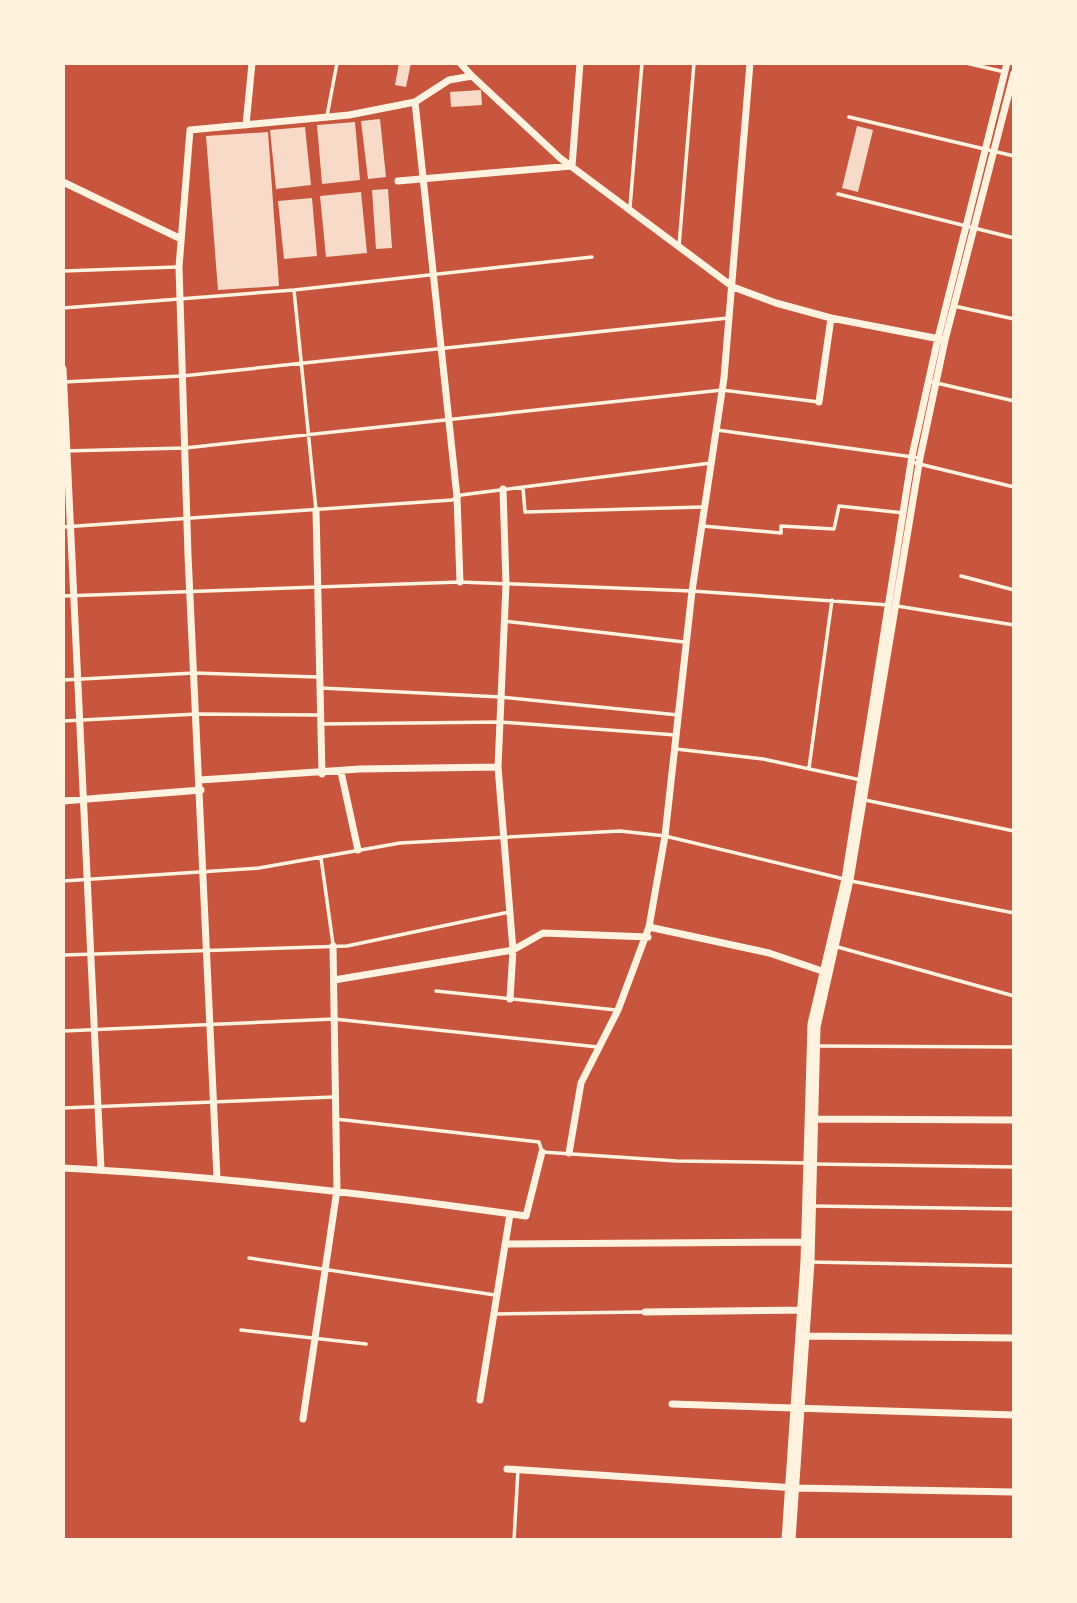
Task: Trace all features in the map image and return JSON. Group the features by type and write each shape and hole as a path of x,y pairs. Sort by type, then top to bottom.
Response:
{"street":[{"path":"246,125 252,63"},
{"path":"572,166 580,63"},
{"path":"569,1153 580,1083 618,1010 648,937 664,836 692,592 723,390 750,63"},
{"path":"786,1540 799,1410 808,1242 811,1024 827,973 847,880 915,460 941,339 970,227 995,152 1012,74 1007,63"},
{"path":"462,64 572,166 678,249 733,287 776,303 831,318 941,339"},
{"path":"941,339 954,306 985,150 1012,74"},
{"path":"217,1178 187,519 179,267 179,238 190,130 327,117 415,102 449,80 472,76"},
{"path":"415,102 457,497 460,582"},
{"path":"398,181 572,166"},
{"path":"63,182 179,238"},
{"path":"818,402 831,318"},
{"path":"63,369 67,527 74,596 102,1170"},
{"path":"503,489 506,584 498,767 513,950 510,999"},
{"path":"316,510 322,774"},
{"path":"200,780 498,767"},
{"path":"341,772 358,850"},
{"path":"63,800 201,790"},
{"path":"649,927 769,953 827,973"},
{"path":"334,979 513,950 543,933 648,937"},
{"path":"303,1419 337,1191 333,946"},
{"path":"811,1119 1014,1120"},
{"path":"63,1168 217,1178 526,1216 542,1152"},
{"path":"480,1400 510,1214"},
{"path":"505,1244 808,1242"},
{"path":"645,1312 804,1310"},
{"path":"803,1336 1014,1338"},
{"path":"672,1404 1014,1415"},
{"path":"506,1469 793,1488 1014,1492"},
{"path":"792,1540 793,1488"}],"lane":[{"path":"327,117 337,63"},
{"path":"630,212 642,63"},
{"path":"678,249 694,63"},
{"path":"966,63 1012,74"},
{"path":"849,117 1014,156"},
{"path":"838,194 1014,238"},
{"path":"63,308 293,290 592,257"},
{"path":"63,271 179,267"},
{"path":"293,290 316,510"},
{"path":"954,306 1014,319"},
{"path":"63,382 182,376 730,318"},
{"path":"933,381 1014,401"},
{"path":"65,451 185,449 723,390 818,402"},
{"path":"717,430 915,460 1014,487"},
{"path":"67,527 452,500 503,489 712,463"},
{"path":"523,487 525,512 705,507"},
{"path":"702,526 781,533 781,527 834,529 839,506 906,513"},
{"path":"961,576 1014,590"},
{"path":"63,596 460,582 831,600 890,605 1014,625"},
{"path":"809,769 831,600"},
{"path":"504,621 686,642"},
{"path":"63,680 194,673 320,677"},
{"path":"321,688 501,697 678,715"},
{"path":"63,721 197,714 500,723 676,735"},
{"path":"674,749 763,758 864,781"},
{"path":"861,799 1014,831"},
{"path":"63,881 259,869 400,843 503,835 620,831 664,836 847,880 1014,913"},
{"path":"321,857 333,946"},
{"path":"63,955 333,946 510,912"},
{"path":"833,945 1014,996"},
{"path":"436,991 618,1010"},
{"path":"63,1031 334,1019 599,1047"},
{"path":"812,1046 1014,1047"},
{"path":"63,1108 336,1097"},
{"path":"336,1119 539,1142 542,1152 677,1161 1014,1167"},
{"path":"809,1206 1014,1209"},
{"path":"249,1258 497,1296"},
{"path":"807,1261 1014,1266"},
{"path":"494,1314 645,1312"},
{"path":"241,1330 366,1344"},
{"path":"514,1540 518,1470"}],"building":[{"path":"399,63 411,63 406,87 395,85"},
{"path":"481,90 482,105 451,107 450,92"},
{"path":"380,119 386,177 368,179 361,121"},
{"path":"355,122 360,180 322,184 317,125"},
{"path":"857,126 873,130 858,192 842,188"},
{"path":"305,127 311,185 276,189 270,130"},
{"path":"268,132 279,286 218,290 206,136"},
{"path":"388,189 392,248 376,249 372,190"},
{"path":"361,192 367,253 326,257 320,196"},
{"path":"312,198 317,256 284,259 278,201"}]}
